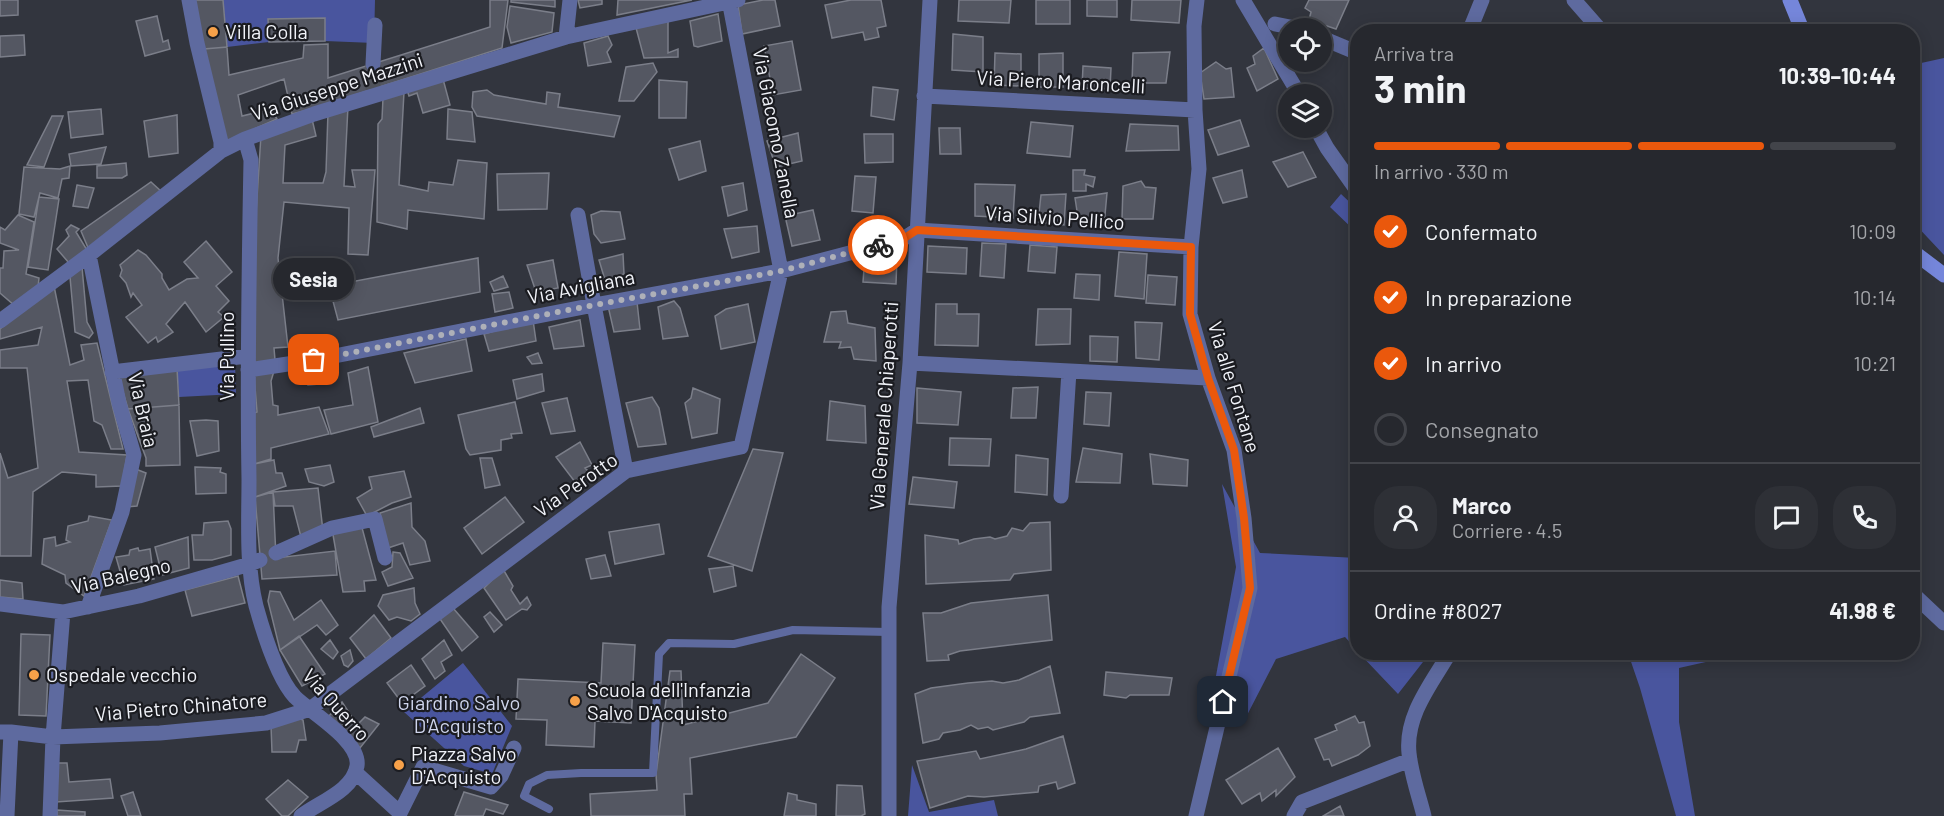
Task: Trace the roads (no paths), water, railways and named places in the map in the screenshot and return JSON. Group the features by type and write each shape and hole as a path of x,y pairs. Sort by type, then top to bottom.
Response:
{"street":[{"path":"189,0 196,43 221,142 221,151"},
{"path":"567,37 570,0"},
{"name":"Via Generale Chiaperotti","path":"889,816 889,607 910,363 930,0"},
{"name":"Via alle Fontane","path":"1196,816 1250,588 1244,518 1234,450 1208,378 1190,314 1191,247 1199,169 1195,110 1194,26 1197,0"},
{"path":"1243,0 1293,84"},
{"path":"1472,24 1482,0"},
{"path":"1574,0 1595,24"},
{"path":"1788,0 1790,24"},
{"path":"1788,0 1799,24"},
{"name":"Via Giuseppe Mazzini","path":"0,321 89,255 221,151 245,139 373,93 567,37 732,1"},
{"name":"Via Giacomo Zanella","path":"732,1 781,271"},
{"path":"373,63 375,25"},
{"path":"1332,42 1350,50"},
{"name":"Via Piero Maroncelli","path":"924,96 1195,110"},
{"path":"1322,138 1350,181"},
{"name":"Via Pullino","path":"245,139 251,160 248,363 255,562"},
{"path":"579,215 626,471"},
{"name":"Via Avigliana","path":"112,372 314,360 781,271 903,239 917,230"},
{"name":"Via Silvio Pellico","path":"917,230 1191,247"},
{"name":"Via Braia","path":"88,607 122,512 134,455 112,372 89,255"},
{"path":"1920,257 1944,275"},
{"name":"Via Perotto","path":"310,709 626,471 741,447 781,271"},
{"path":"910,363 1208,378"},
{"path":"1061,496 1069,371"},
{"path":"276,553 332,528 375,519 385,558"},
{"name":"Via Balegno","path":"0,604 63,612 139,596 255,562"},
{"name":"Via Querro","path":"255,562 255,603 279,672 294,696 350,745 356,756 357,764 349,784 301,816"},
{"path":"1920,600 1944,623"},
{"path":"50,816 53,737 63,612"},
{"path":"1424,816 1410,760 1409,737 1416,708 1445,660"},
{"name":"Via Pietro Chinatore","path":"5,732 53,737 160,733 266,723 310,709"},
{"path":"5,732 7,816"},
{"path":"355,772 400,813 423,767 491,787 501,776 514,748"},
{"path":"1294,816 1302,802 1410,760"}],"lane":[{"path":"549,809 524,796 528,784 547,775 581,772 653,773 659,654 669,643 734,644 793,630 889,632"}],"tunnel":[{"path":"373,64 373,90"}],"place":[{"name":"Villa Colla","path":"213,32"},
{"name":"Sesia","path":"314,360"},
{"name":"Ospedale vecchio","path":"34,675"},
{"name":"Scuola dell'Infanzia Salvo D'Acquisto","path":"575,701"},
{"name":"Piazza Salvo D'Acquisto","path":"399,765"}],"park label":[{"name":"Giardino Salvo D'Acquisto","path":"459,714"}]}
